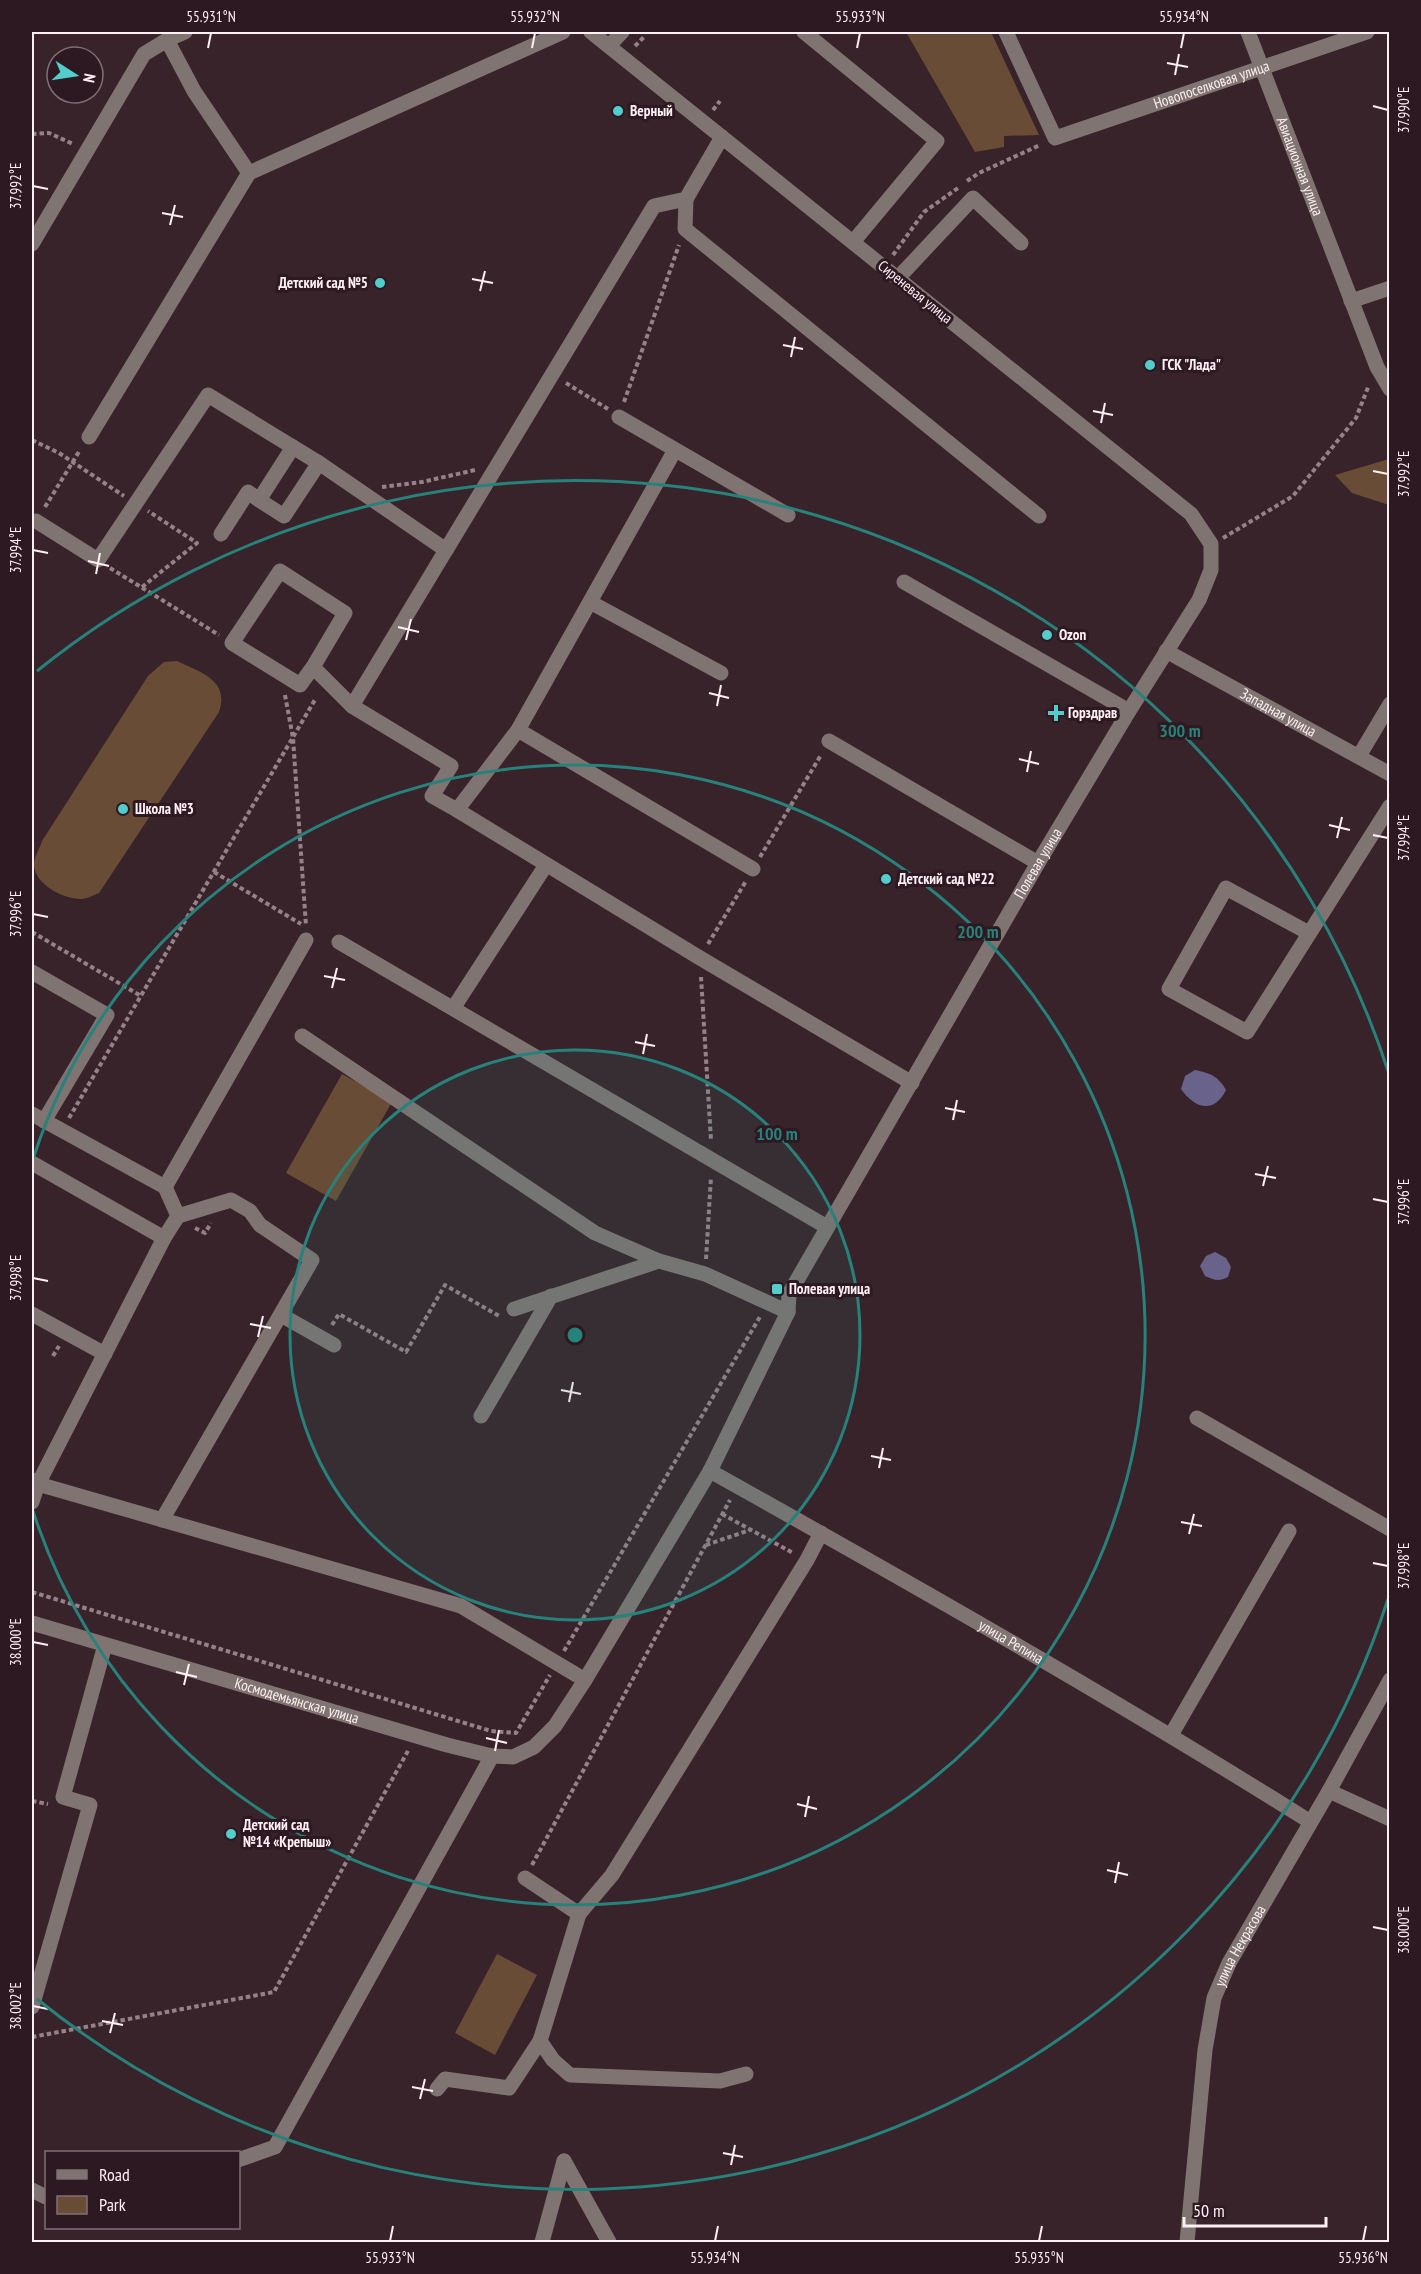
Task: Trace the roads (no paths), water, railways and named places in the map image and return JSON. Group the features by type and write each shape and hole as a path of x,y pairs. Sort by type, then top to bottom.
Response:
{"street":[{"path":"32,244 144,54 185,32"},
{"path":"89,437 249,173 563,32"},
{"name":"Сиреневая улица","path":"591,32 1191,514 1211,544 1211,570"},
{"path":"609,46 622,32"},
{"path":"804,32 937,141 853,242"},
{"name":"Новопоселковая улица","path":"1006,32 1055,138 1367,32"},
{"name":"Авиационная улица","path":"1248,32 1351,302 1377,367 1389,389"},
{"path":"167,40 194,91 249,173"},
{"path":"722,137 686,200 685,229 1039,516"},
{"path":"898,278 973,198 1021,243"},
{"path":"352,706 654,207 686,200"},
{"path":"1351,302 1389,288"},
{"path":"36,521 98,560 208,395 319,463 446,550"},
{"path":"619,417 788,515"},
{"path":"259,500 293,447"},
{"path":"457,810 518,730 675,450"},
{"path":"221,534 248,492 284,516 319,463"},
{"name":"Полевая улица","path":"555,1726 710,1471 788,1312 789,1294 827,1227 1038,863 1199,600 1211,570"},
{"path":"280,571 345,613 313,667 300,685 232,643 280,571"},
{"path":"904,582 1129,711"},
{"path":"590,602 721,673"},
{"name":"Западная улица","path":"1166,651 1389,774"},
{"path":"313,667 352,706 451,766 432,796 912,1083"},
{"path":"1359,756 1389,704"},
{"path":"518,730 753,869"},
{"path":"829,741 1038,863"},
{"path":"1309,933 1226,888 1169,989 1247,1032 1389,806"},
{"path":"454,1007 546,865"},
{"path":"165,1187 306,934"},
{"path":"339,942 454,1007 827,1227"},
{"path":"32,972 107,1015 38,1118 165,1187 177,1218"},
{"path":"302,1036 595,1233 659,1261 705,1274 788,1312"},
{"path":"32,1163 164,1238"},
{"path":"32,1502 35,1482 105,1354 164,1238 177,1218 231,1200 250,1211 260,1225 312,1260 162,1520"},
{"path":"514,1309 659,1261"},
{"path":"481,1416 551,1296"},
{"path":"32,1314 105,1354"},
{"path":"281,1316 334,1345"},
{"path":"1197,1418 1389,1529"},
{"name":"улица Репина","path":"710,1471 1171,1735 1310,1821"},
{"path":"35,1482 461,1606 585,1680"},
{"path":"1171,1735 1289,1531"},
{"path":"437,2089 445,2079 509,2088 540,2042 579,1914 612,1875 807,1560 821,1533"},
{"name":"Космодемьянская улица","path":"32,1623 447,1745 492,1756 513,1757 534,1747 555,1726"},
{"path":"32,2007 90,1805 63,1797 105,1645"},
{"name":"улица Некрасова","path":"1187,2242 1205,2050 1214,1998 1229,1963 1329,1791 1389,1680"},
{"path":"240,2159 275,2147 492,1756"},
{"path":"1329,1791 1389,1818"},
{"path":"525,1878 579,1914"},
{"path":"540,2042 553,2060 570,2075 720,2081 746,2074"},
{"path":"542,2242 564,2161 608,2242"}],"place":[{"name":"Верный","path":"618,111"},
{"name":"Детский сад №5","path":"380,283"},
{"name":"ГСК \"Лада\"","path":"1150,365"},
{"name":"Ozon","path":"1047,635"},
{"name":"Горздрав","path":"1056,713"},
{"name":"Школа №3","path":"123,809"},
{"name":"Детский сад №22","path":"886,879"},
{"name":"Полевая улица","path":"777,1289"},
{"name":"Детский сад №14 «Крепыш»","path":"231,1834"}]}
